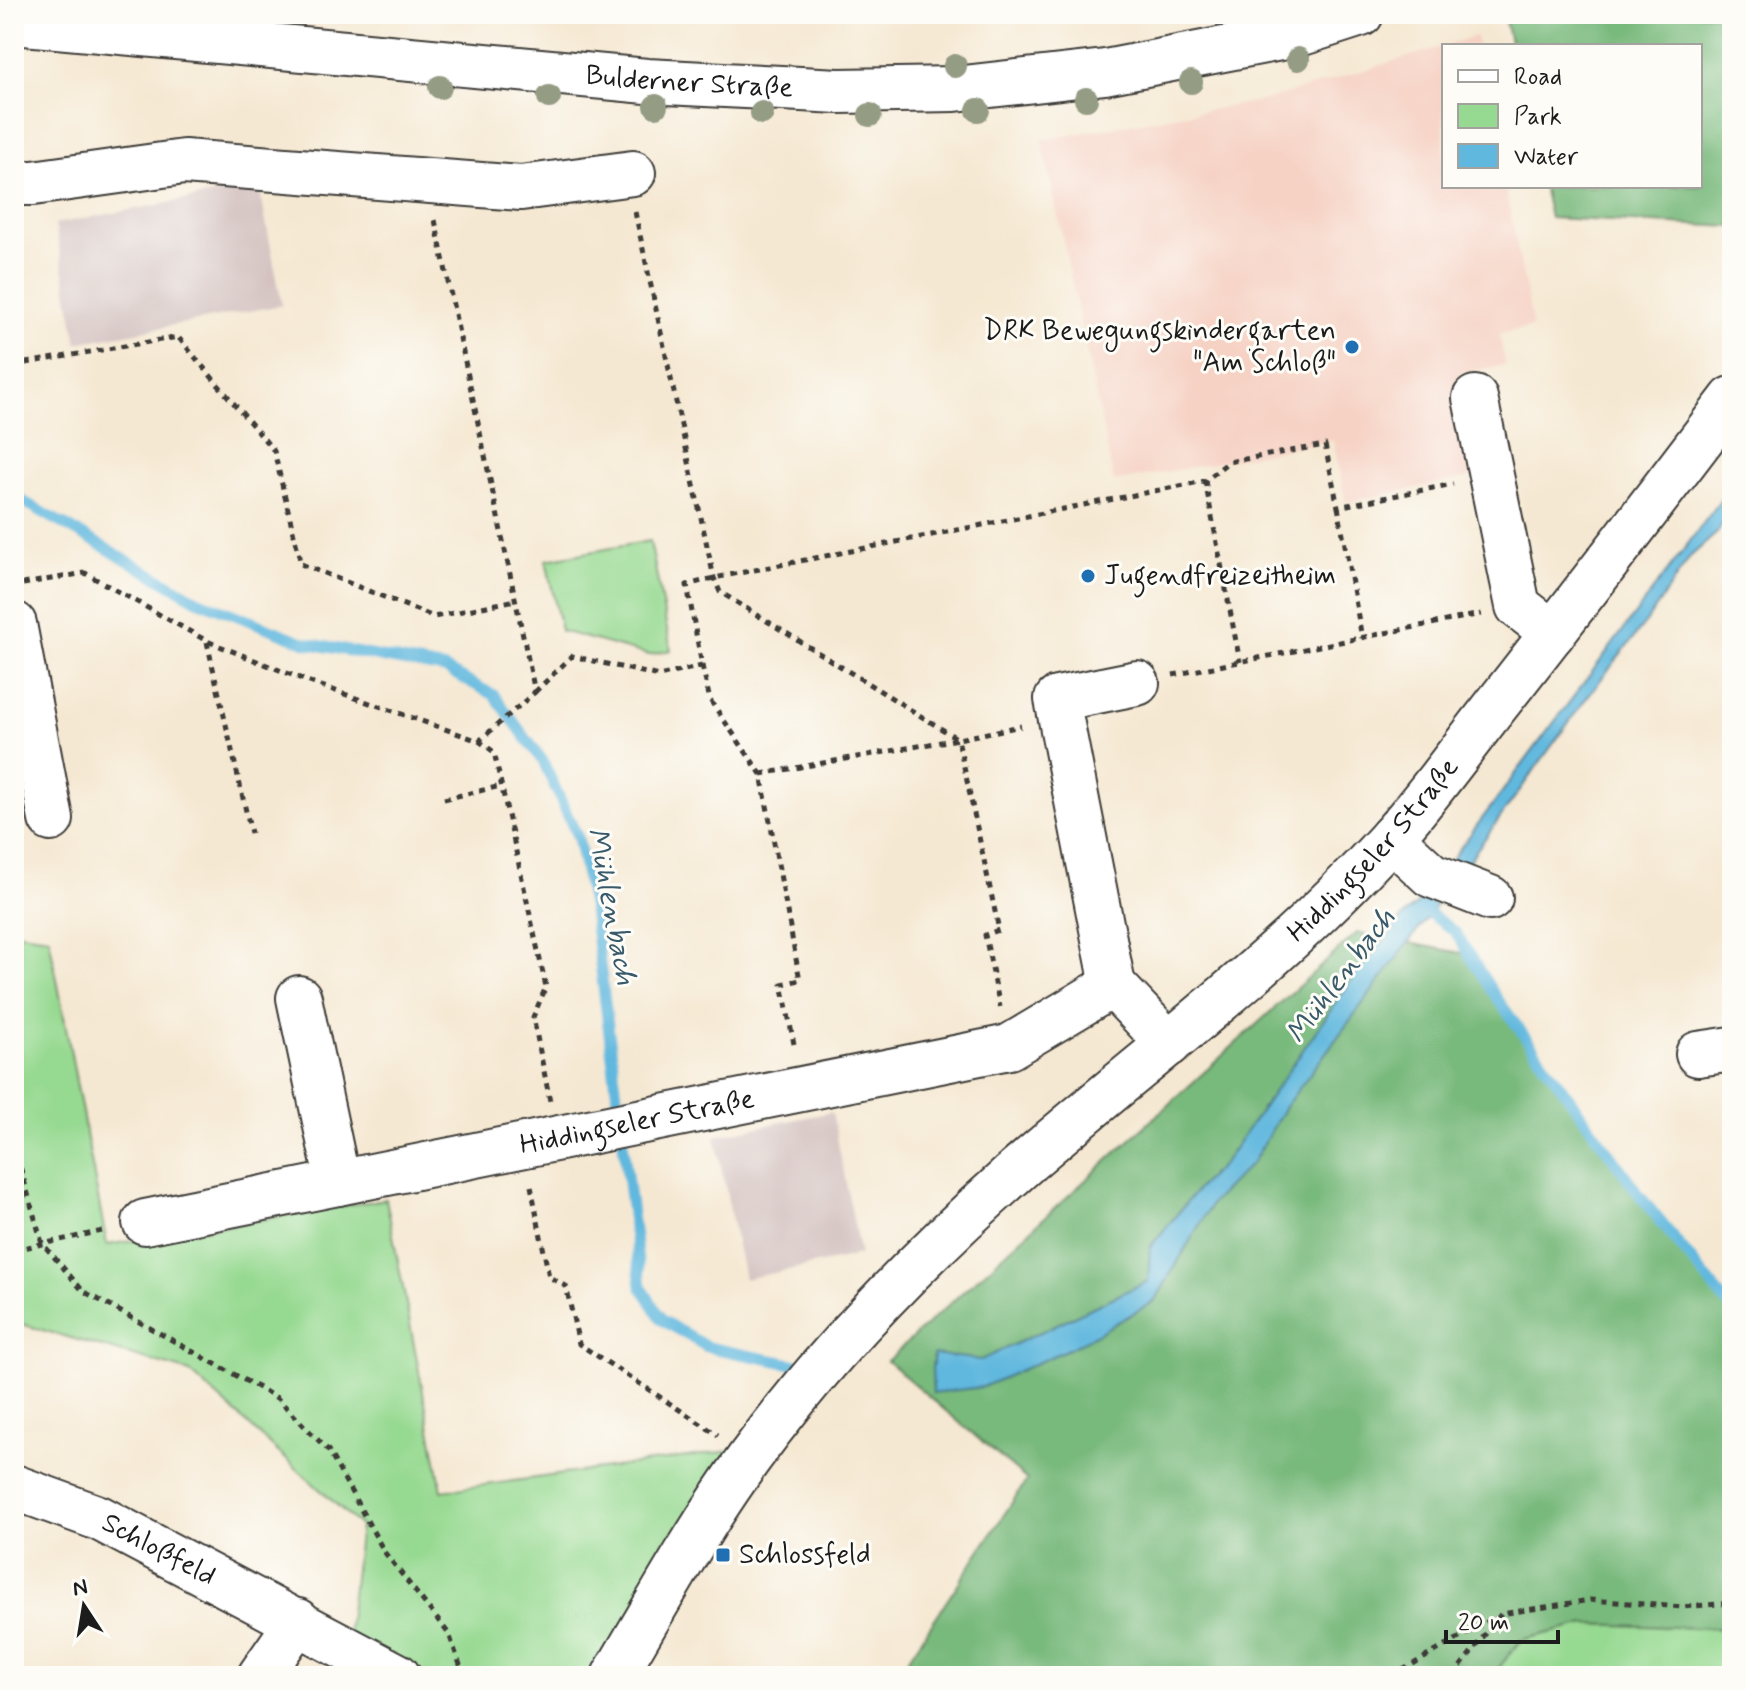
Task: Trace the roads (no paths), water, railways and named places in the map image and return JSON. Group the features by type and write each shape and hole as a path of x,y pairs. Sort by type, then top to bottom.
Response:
{"street":[{"name":"Bulderner Straße","path":"14,22 647,81 839,91 955,89 1105,72 1296,35 1361,14"},
{"path":"14,183 184,162 521,188 633,173"},
{"path":"1475,398 1518,606 1553,633"},
{"name":"Hiddingseler Straße","path":"614,1676 750,1456 843,1342 921,1261 1012,1176 1169,1044 1329,901 1391,838 1732,399"},
{"path":"14,624 51,819"},
{"path":"1137,683 1057,699 1113,985 1169,1044"},
{"path":"1391,838 1431,875 1490,898"},
{"name":"Hiddingseler Straße","path":"145,1222 1009,1047 1113,985"},
{"path":"299,998 338,1183"},
{"name":"Schloßfeld","path":"14,1487 99,1518 398,1676"},
{"path":"260,1676 298,1621"}],"water":[{"path":"1732,485 1732,507 1718,532 1691,556 1646,622 1585,700 1465,866 1451,860"},
{"path":"1426,897 1436,906 1285,1107 1253,1162 1212,1203 1155,1301 1077,1345 983,1387 933,1393 934,1354 981,1360 1148,1281 1150,1247 1201,1185 1224,1163 1358,971 1405,914"}],"waterway":[{"name":"Mühlenbach","path":"21,500 197,600 306,643 445,669 494,695 543,761 578,838 593,909 620,1118"},
{"name":"Mühlenbach","path":"1421,910 1455,932 1494,994 1644,1201 1732,1310"},
{"name":"Mühlenbach","path":"622,1135 641,1286 662,1320 707,1347 797,1365"}],"place":[{"name":"DRK Bewegungskindergarten \"Am Schloß\"","path":"1352,347"},
{"name":"Jugendfreizeitheim","path":"1088,576"},
{"name":"Schlossfeld","path":"723,1555"}]}
